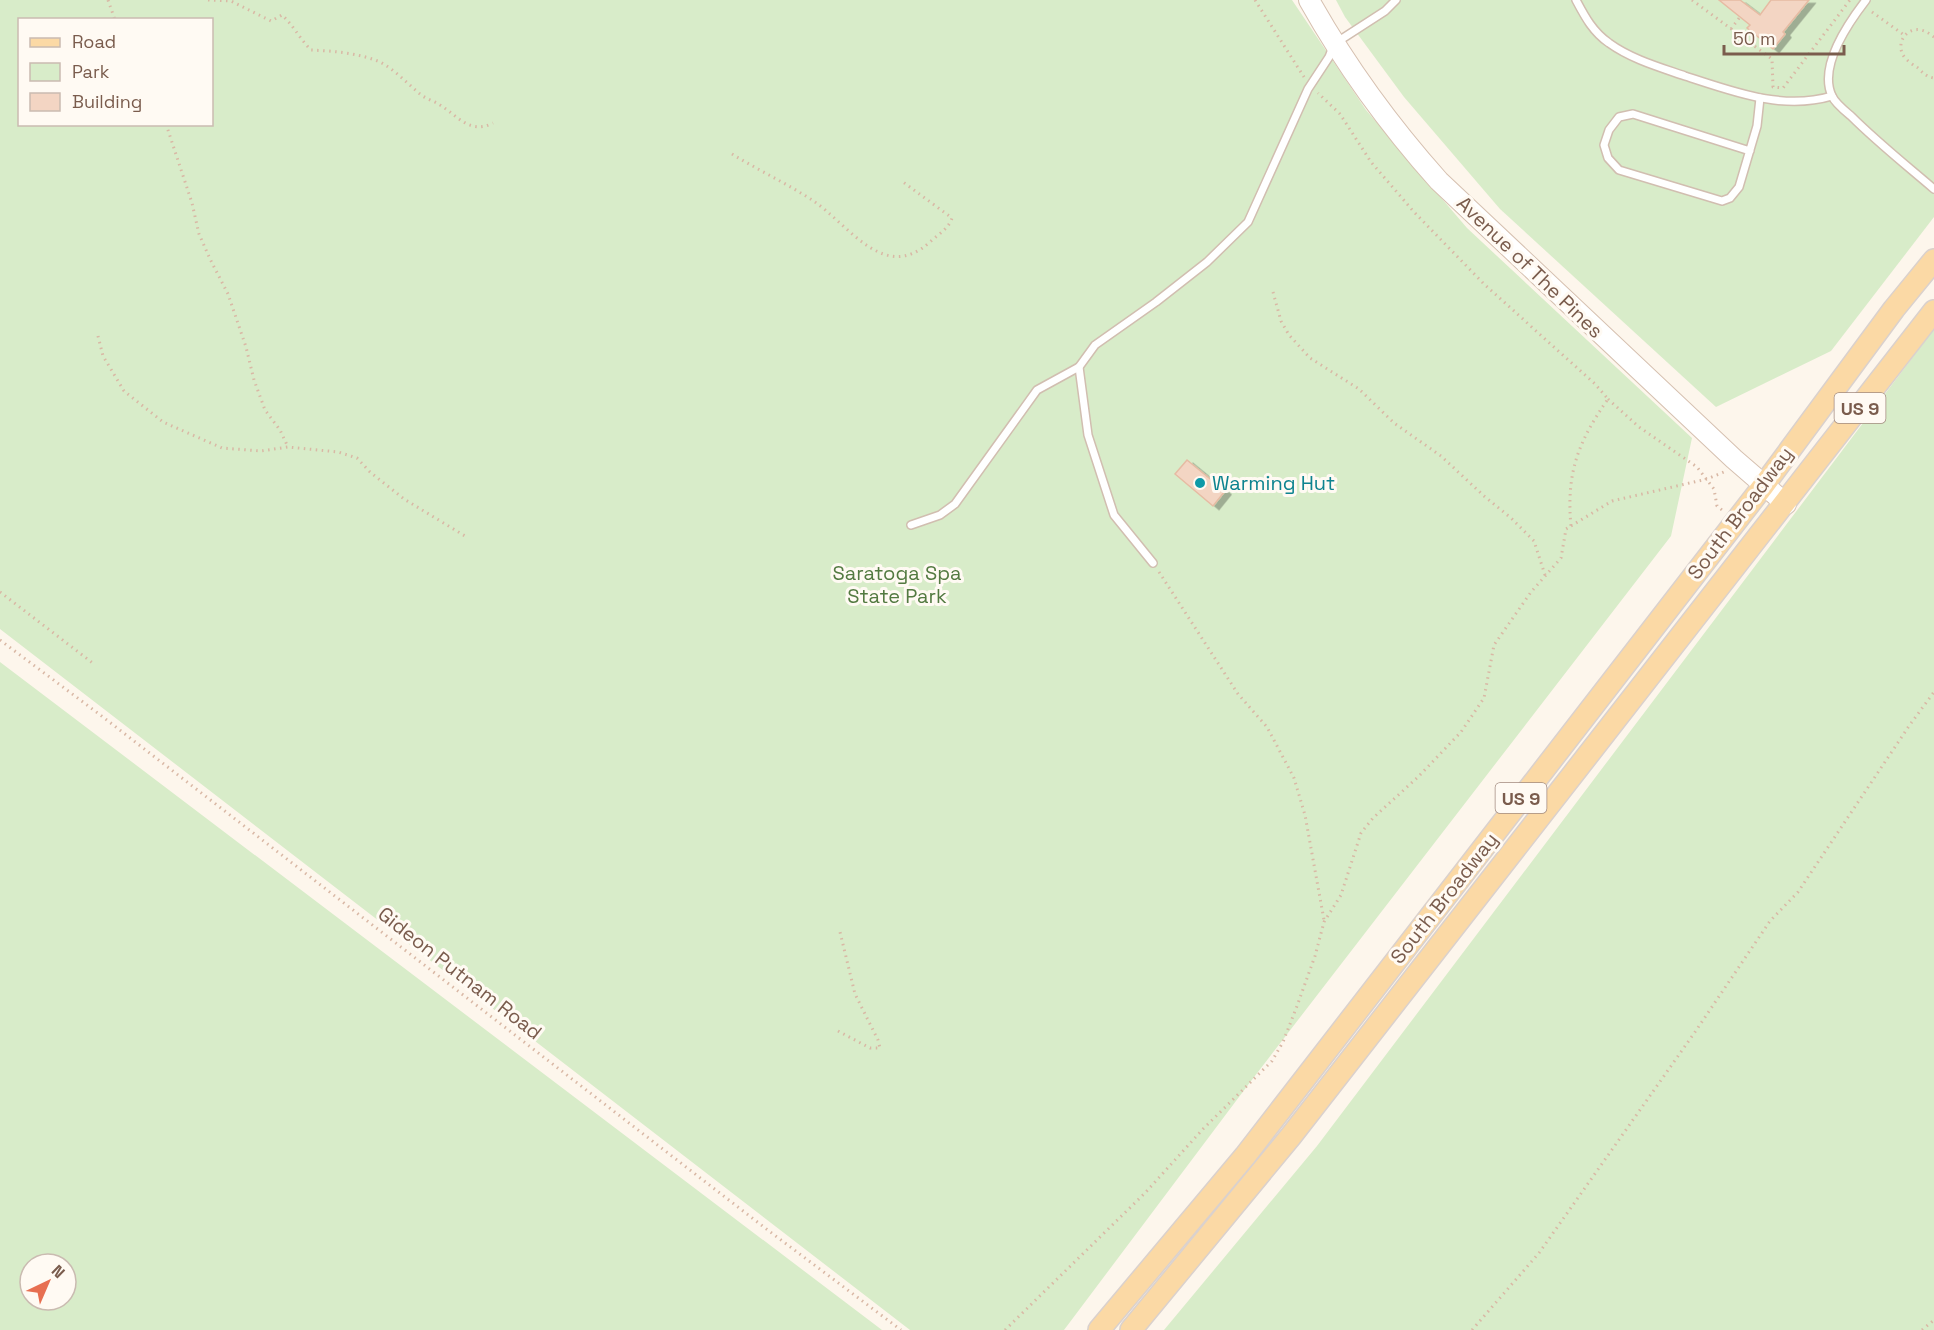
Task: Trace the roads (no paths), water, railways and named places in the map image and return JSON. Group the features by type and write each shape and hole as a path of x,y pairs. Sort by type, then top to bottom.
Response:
{"main road":[{"name":"South Broadway","path":"1099,1330 1245,1156 1764,485 1873,337 1934,260"},
{"name":"South Broadway","path":"1131,1330 1291,1136 1786,504 1934,311"}],"street":[{"name":"Avenue of The Pines","path":"1309,0 1334,44 1387,120 1439,181 1539,277 1786,504"}],"lane":[{"path":"911,525 940,515 955,504 1037,390 1079,367 1095,345 1156,302 1206,262 1248,222 1310,86 1329,57 1334,44 1384,11 1396,0"},
{"path":"1576,0 1590,27 1610,44 1650,64 1760,98 1815,101 1832,96"},
{"path":"1864,2 1845,28 1831,59 1829,78 1832,96 1864,129 1934,189"},
{"path":"1750,152 1633,114 1619,117 1609,130 1604,145 1608,158 1619,170 1722,201 1730,198 1739,187 1750,152 1757,126 1760,98"},
{"path":"1079,367 1088,435 1114,514 1153,563"}],"place":[{"name":"Warming Hut","path":"1200,483"}],"park label":[{"name":"Saratoga Spa State Park","path":"897,584"}]}
